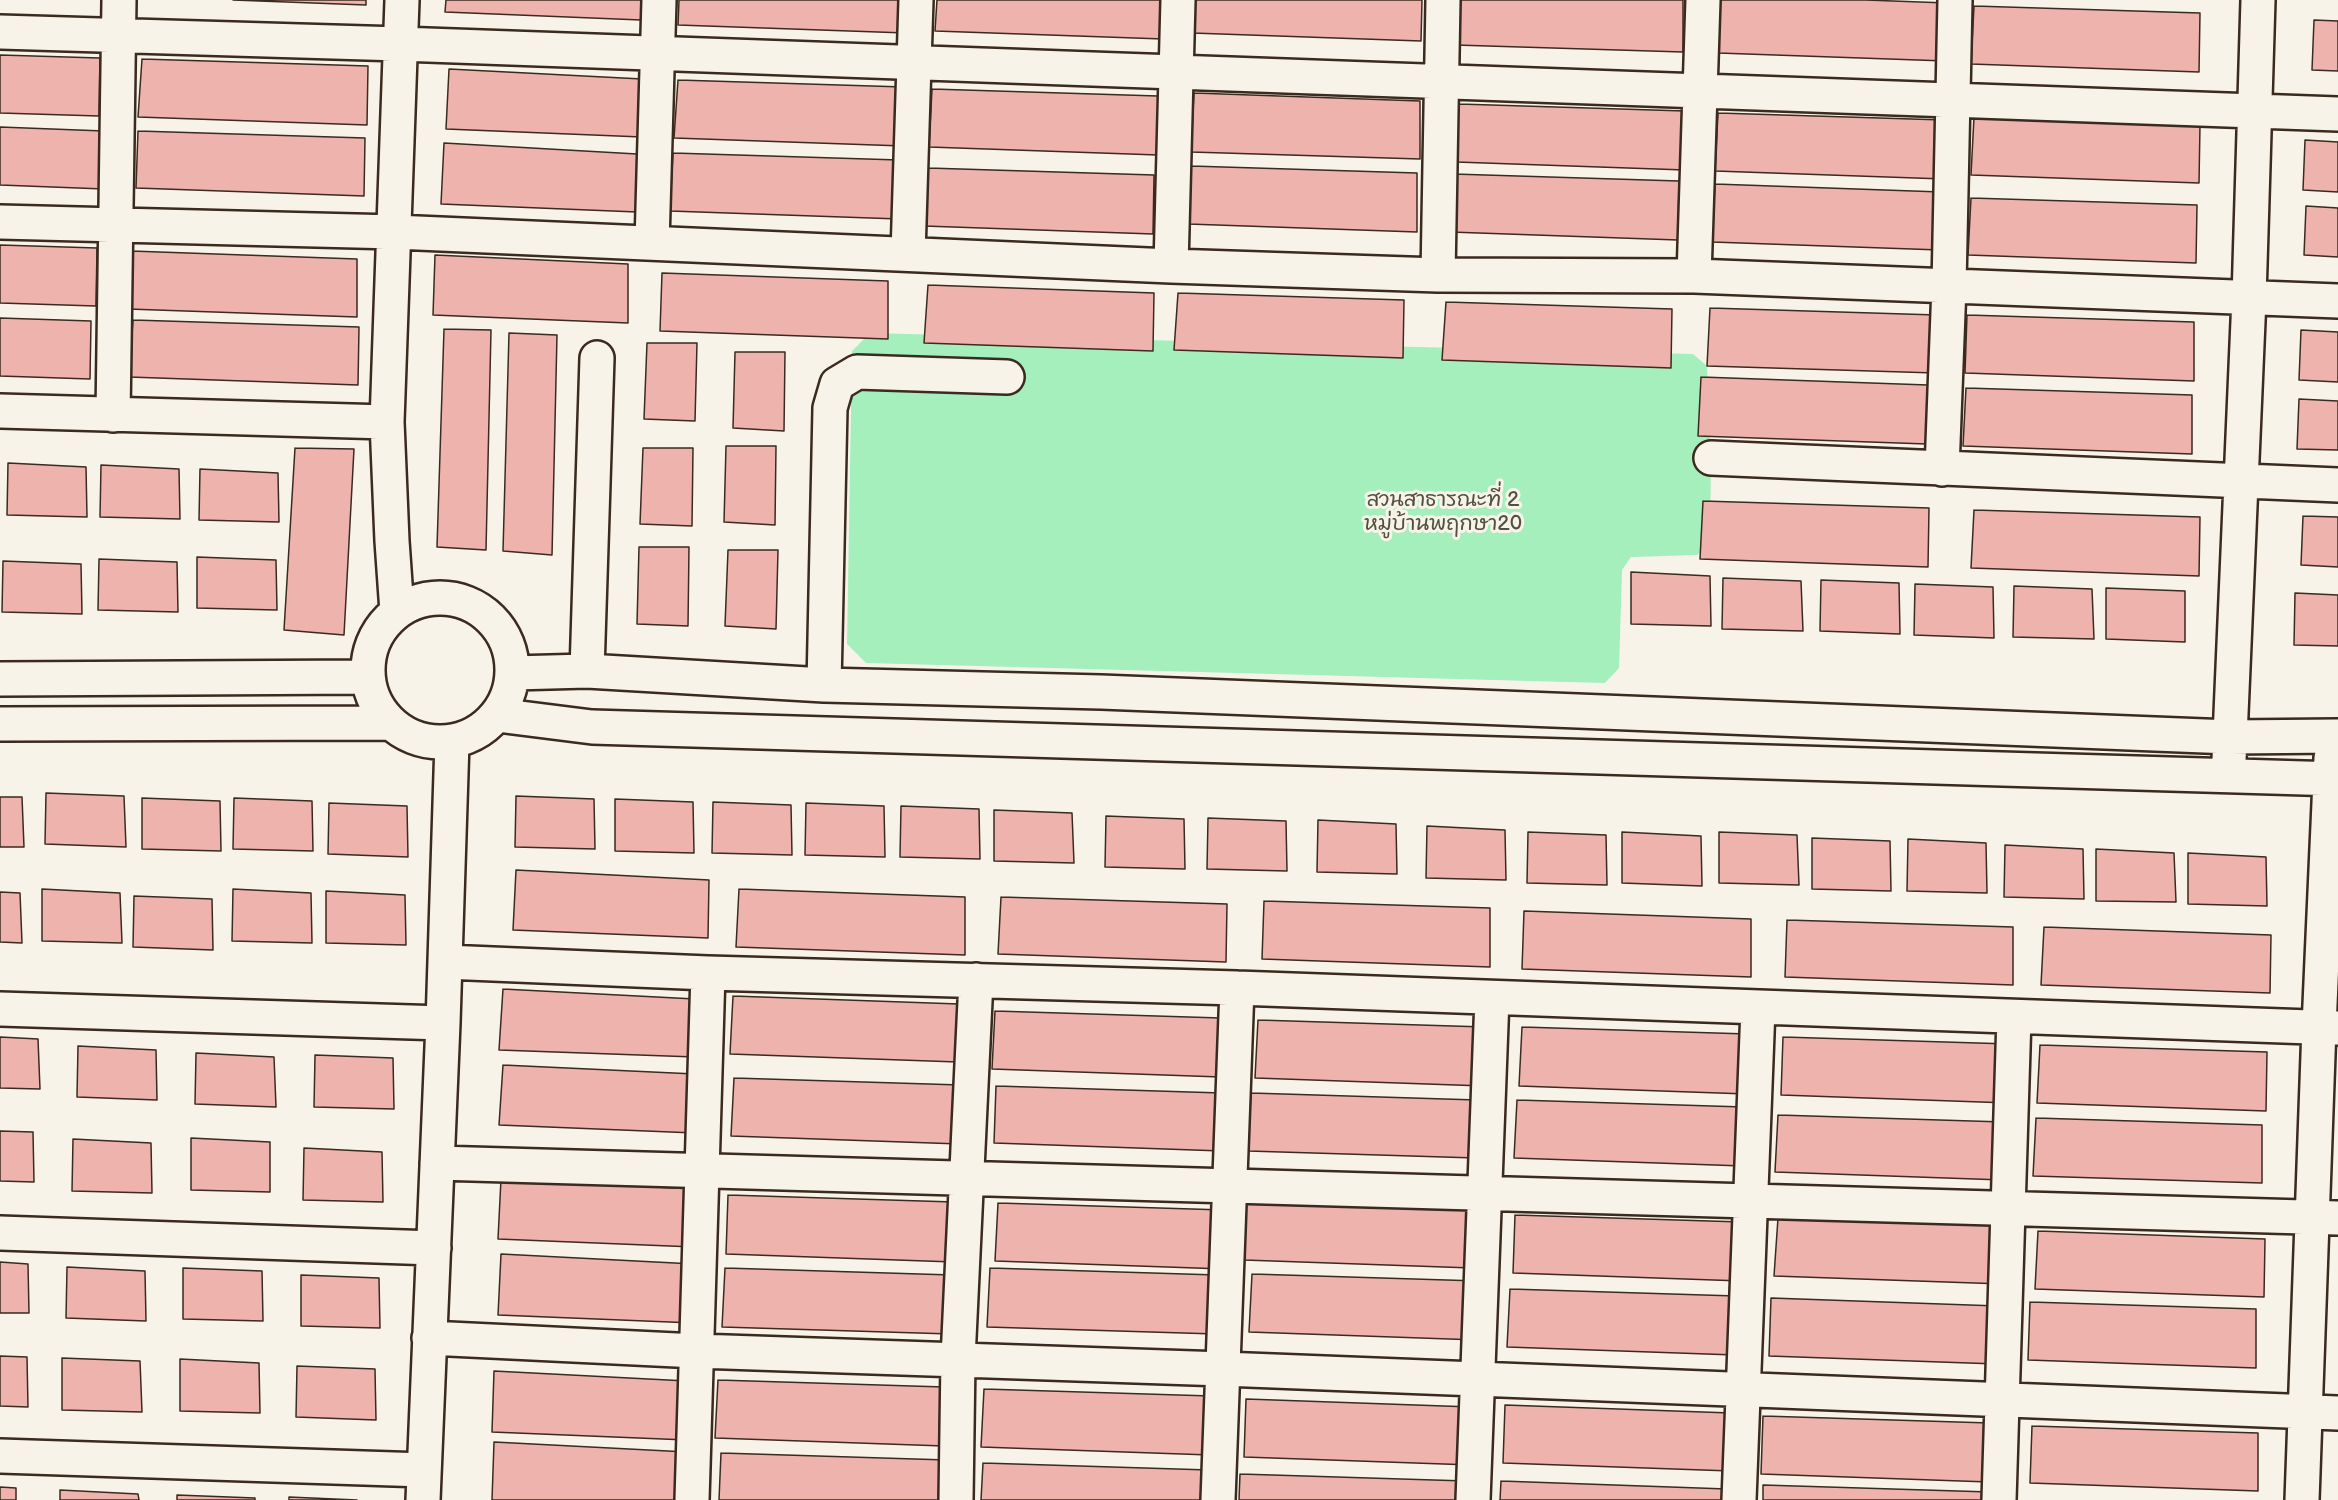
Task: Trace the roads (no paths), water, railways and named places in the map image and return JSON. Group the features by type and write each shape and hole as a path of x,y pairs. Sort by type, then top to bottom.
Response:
{"street":[{"path":"113,416 119,0"},
{"path":"397,612 387,422 402,0"},
{"path":"652,243 659,0"},
{"path":"908,254 916,0"},
{"path":"1171,266 1178,0"},
{"path":"1438,275 1443,0"},
{"path":"1694,276 1703,0"},
{"path":"1942,469 1949,286 1955,0"},
{"path":"2229,776 2249,298 2258,0"},
{"path":"0,32 400,44 2338,114"},
{"path":"0,222 395,232 1171,266 1438,275 1694,276 2338,301"},
{"path":"586,671 597,358"},
{"path":"824,685 830,408 837,384 857,372 1007,377"},
{"path":"0,411 387,422"},
{"path":"1711,458 2338,484"},
{"path":"440,599 464,602 484,613 500,629 510,650 513,673 508,696 497,716 477,732 452,742 430,742 409,736 390,723 375,702 367,677 374,641 384,625 397,612 418,602 440,599"},
{"path":"513,673 586,671 824,685 1101,692 2230,737 2335,736 2325,1217 2305,1411 2302,1500"},
{"path":"0,679 367,677"},
{"path":"1101,692 1101,742"},
{"path":"497,716 592,727 2334,779"},
{"path":"0,724 390,723"},
{"path":"0,1456 424,1485 452,742"},
{"path":"445,962 2328,1028"},
{"path":"692,1500 708,973"},
{"path":"957,1500 958,1359 976,980"},
{"path":"1218,1500 1237,988"},
{"path":"1473,1500 1492,998"},
{"path":"1739,1500 1758,1008"},
{"path":"0,1009 443,1023"},
{"path":"1999,1500 2014,1017"},
{"path":"437,1163 2325,1217"},
{"path":"0,1233 434,1248"},
{"path":"429,1338 697,1351 1478,1378 2338,1413"}],"park label":[{"name":"สวนสาธารณะที่ 2 หมู่บ้านพฤกษา20","path":"1443,513"}]}
